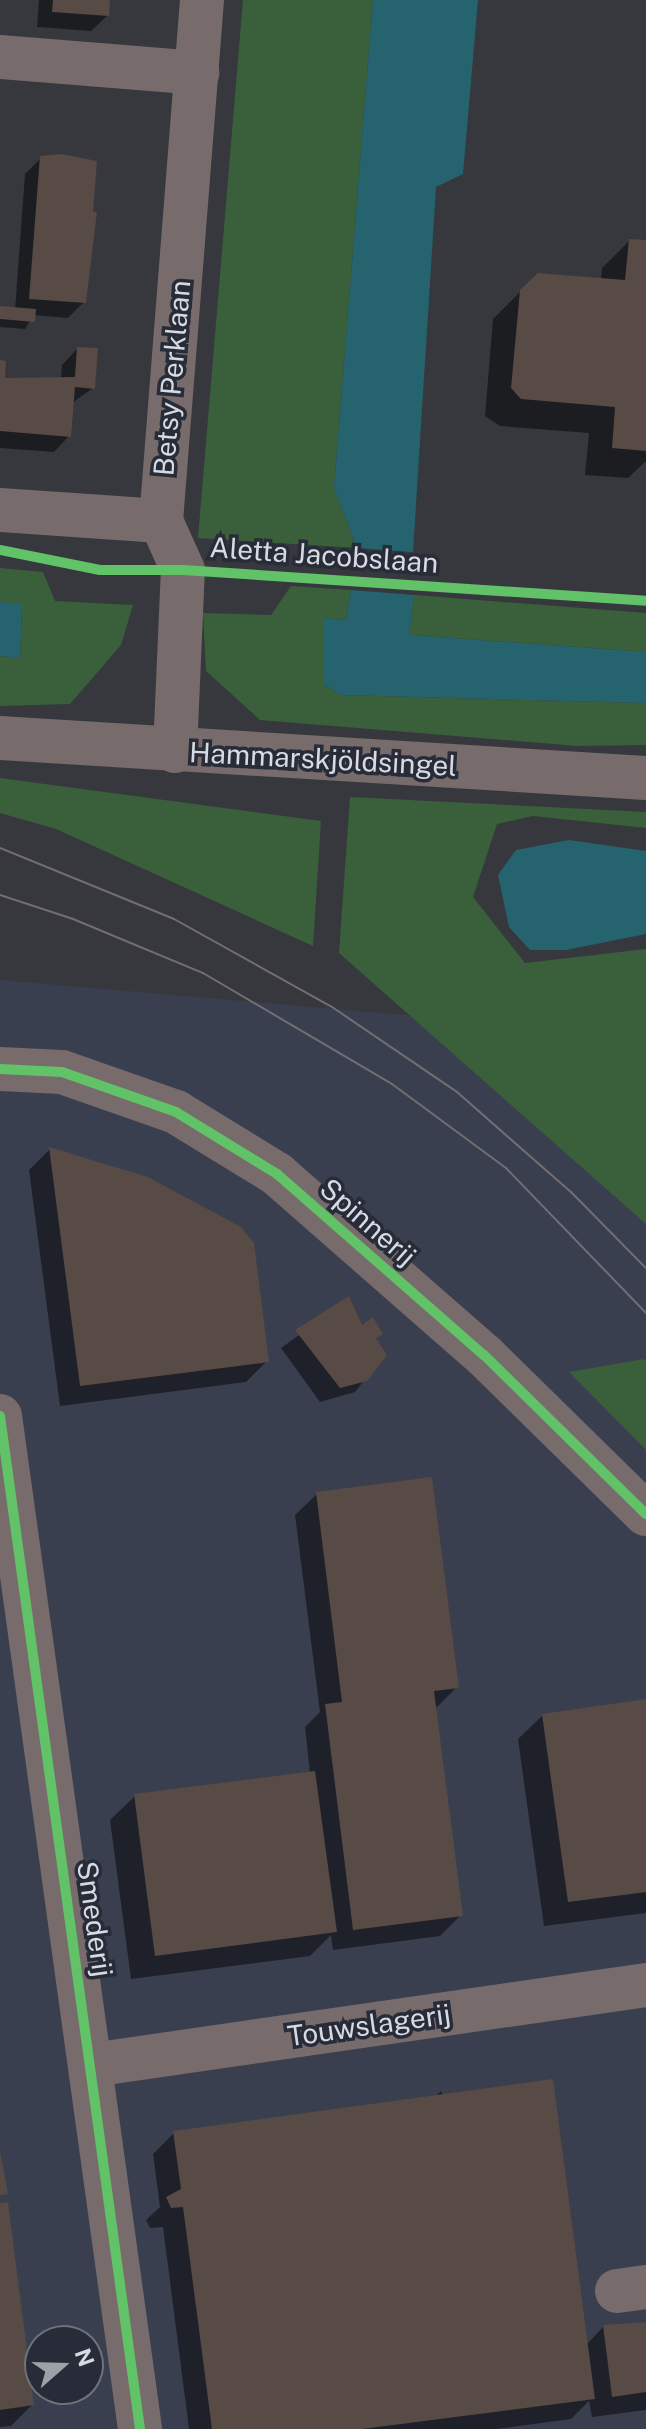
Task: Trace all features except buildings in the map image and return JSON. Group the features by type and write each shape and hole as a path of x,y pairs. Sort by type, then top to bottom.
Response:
{"street":[{"name":"Betsy Perklaan","path":"175,751 183,570 161,521 202,0"},
{"path":"0,57 197,73"},
{"path":"0,510 161,521"},
{"name":"Hammarskjöldsingel","path":"0,738 646,778"},
{"name":"Spinnerij","path":"0,1069 62,1072 176,1112 277,1174 484,1355 646,1514"},
{"name":"Smederij","path":"0,1416 140,2429"},
{"name":"Touwslagerij","path":"92,2065 646,1985"}],"shaded area":[{"path":"0,980 646,1036 646,2429 0,2429"}],"green space":[{"path":"243,0 373,0 334,488 357,548 198,538"},
{"path":"0,568 43,572 55,601 133,605 121,645 70,704 0,706 0,656 20,658 22,605 0,602"},
{"path":"291,586 351,590 346,620 323,618 323,684 341,695 646,703 646,745 578,746 260,720 206,671 203,613 271,615"},
{"path":"414,595 646,613 646,652 409,635"},
{"path":"0,778 321,821 313,946 56,829 0,813"},
{"path":"350,797 646,812 646,828 533,816 497,824 473,897 525,963 646,949 646,1224 339,953"},
{"path":"646,1361 646,1450 569,1372"}],"water":[{"path":"373,0 478,0 463,174 436,187 413,552 357,548 334,488"},
{"path":"351,590 414,595 409,635 646,652 646,703 341,695 323,684 323,618 346,620"},
{"path":"0,602 22,604 20,658 0,656"},
{"path":"569,840 646,851 646,934 566,950 530,950 509,927 498,875 516,850"}],"tram line":[{"path":"0,848 174,919 332,1007 457,1092 571,1192 646,1268"},
{"path":"0,895 73,919 203,973 392,1084 506,1168 646,1313"}],"cycle path":[{"name":"Aletta Jacobslaan","path":"0,550 100,570 183,570 646,601"},
{"path":"0,1069 62,1072 176,1112 277,1174 484,1355 646,1514"},
{"path":"0,1416 140,2429"}]}
